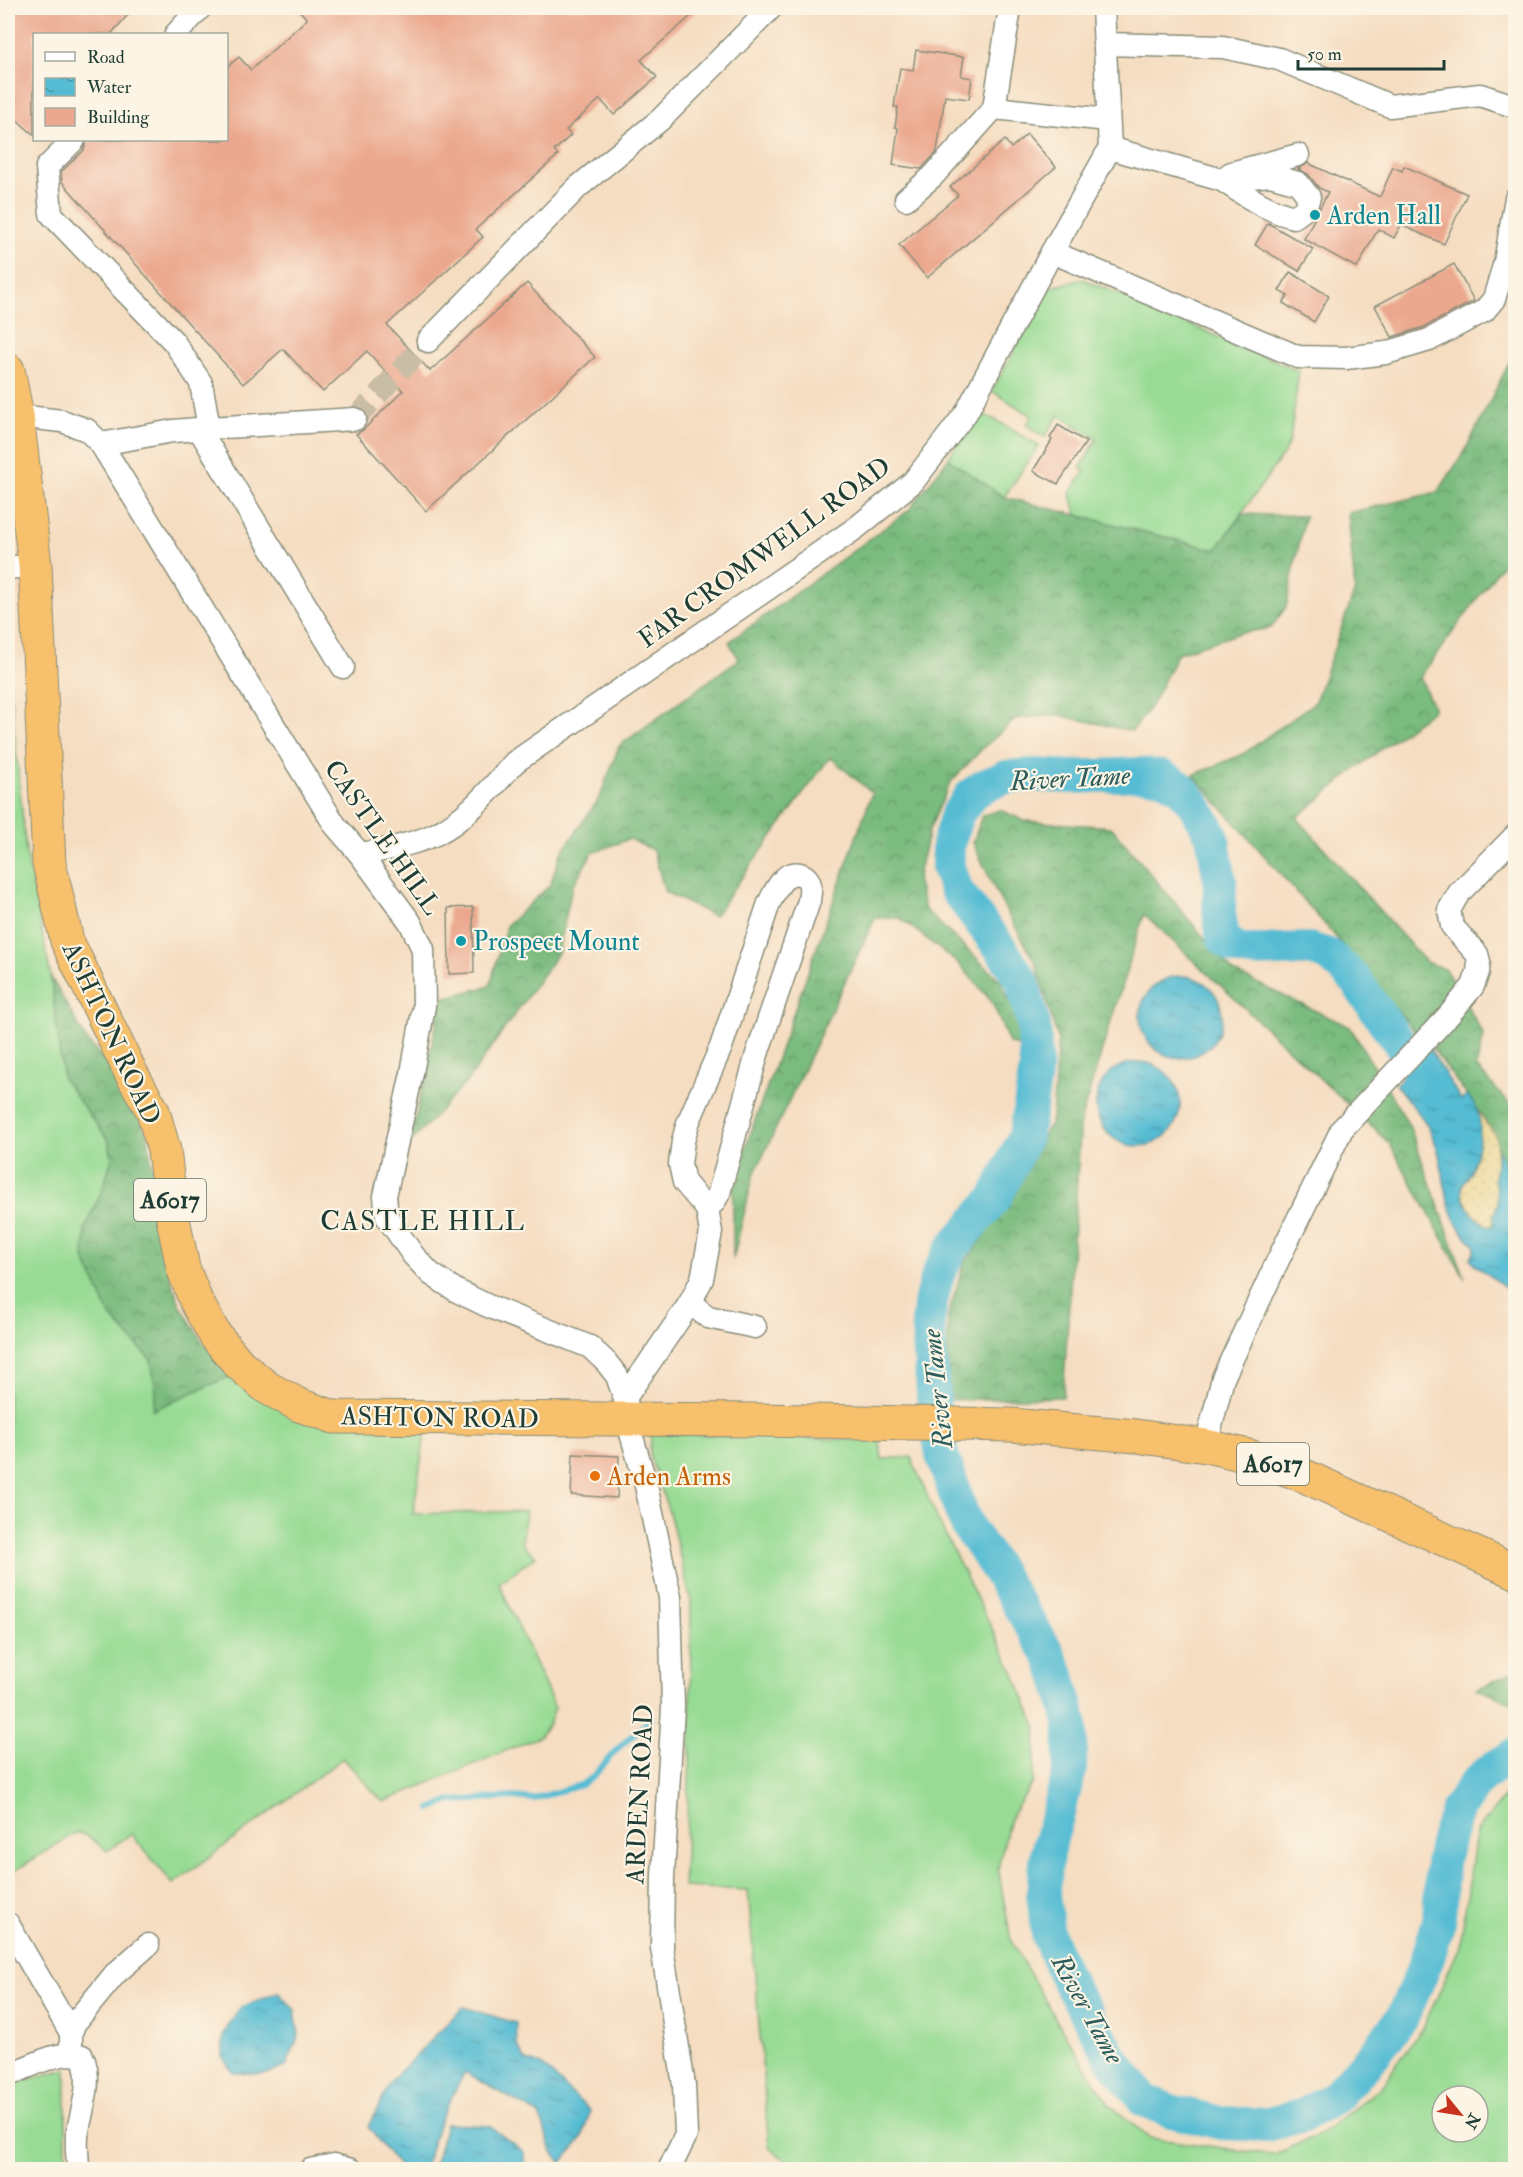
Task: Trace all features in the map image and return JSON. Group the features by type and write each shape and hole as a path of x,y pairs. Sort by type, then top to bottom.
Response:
{"highway":[{"name":"ASHTON ROAD","path":"8,370 17,416 21,566 49,863 67,941 131,1073 153,1111 164,1150 171,1209 183,1268 196,1301 216,1335 239,1364 266,1387 299,1405 334,1417 626,1409 900,1424 1011,1425 1126,1435 1206,1446"},
{"name":"A6017","path":"1206,1446 1249,1456 1300,1474 1515,1572"}],"street":[{"path":"177,33 200,8"},
{"path":"428,341 578,187 661,119 771,8"},
{"path":"906,198 933,176 994,108 1010,8"},
{"path":"1103,8 1110,148 1222,180 1231,173 1298,155"},
{"path":"1104,44 1223,47 1279,59 1389,106 1480,95 1515,108"},
{"path":"994,108 1108,120"},
{"path":"73,141 47,167 51,214 174,342 201,383 204,428 344,667"},
{"name":"FAR CROMWELL ROAD","path":"360,854 403,846 438,833 469,811 515,762 856,528 913,482 966,413 1110,148"},
{"path":"1052,252 1298,357 1346,358 1386,353 1429,340 1484,311 1494,299 1505,262 1515,198"},
{"name":"CASTLE HILL","path":"17,416 62,421 87,430 101,444 335,825 360,854 418,935 423,957 424,1006 385,1196 387,1217 413,1255 431,1274 457,1291 590,1347 617,1376 626,1409"},
{"path":"101,444 173,431 355,419"},
{"path":"1206,1446 1223,1378 1342,1129 1449,1015 1473,986 1478,972 1477,954 1452,926 1449,910 1452,903 1515,835"},
{"path":"626,1409 702,1279 711,1232 707,1209 684,1182 680,1164 688,1123 721,1047 769,903 787,876 802,874 807,878 810,887 809,901 757,1054 719,1193 707,1209"},
{"path":"690,1303 708,1317 756,1327"},
{"name":"ARDEN ROAD","path":"626,1409 645,1481 670,1597 673,1707 663,1876 662,1948 684,2085 686,2135 669,2169"},
{"path":"8,1924 71,2043 87,2066 88,2078 77,2139 78,2169"},
{"path":"13,2073 55,2057 71,2043 74,2024 115,1974 148,1945"},
{"path":"310,2169 334,2165 351,2169"}],"green space":[{"path":"1083,279 1299,371 1290,440 1284,453 1216,550 1077,515 1070,493 1085,471 1080,468 1097,439 1059,415 1045,437 1026,425 1032,416 992,391 1049,288"},
{"path":"1515,351 1515,572 1504,562 1420,677 1434,709 1354,770 1297,818 1426,962 1445,969 1457,989 1416,1033 1337,938 1193,775 1243,754 1315,702 1355,590 1348,513 1438,492 1465,451"},
{"path":"976,412 996,420 1039,446 1004,497 948,459"},
{"path":"948,459 1004,497 1216,550 1242,514 1305,516 1286,607 1271,628 1240,633 1178,653 1151,706 1132,731 1058,715 1017,718 983,748 950,783 929,830 917,879 925,910 1001,981 1020,1024 1022,1048 1009,1043 992,1002 961,966 900,918 875,918 753,1177 733,1259 733,1182 872,793 830,757 714,916 665,892 653,850 629,839 592,853 572,887 558,953 469,1079 410,1143 442,998 490,986 506,926 550,885 560,855 600,797 619,746 739,659 729,642 909,510"},
{"path":"8,668 26,852 51,977 63,1078 109,1141 112,1159 103,1187 109,1314 151,1360 156,1391 153,1409 233,1375 426,1428 413,1514 526,1511 522,1544 536,1556 499,1583 555,1708 549,1724 539,1737 383,1802 343,1758 173,1884 131,1834 107,1851 88,1836 75,1833 8,1875"},
{"path":"1000,810 1025,821 1111,827 1233,972 1350,1027 1409,1125 1465,1278 1389,1143 1144,914 1081,1119 1063,1397 948,1400 948,1316 964,1263 1013,1198 1052,1119 1058,1039 1036,964 999,898 973,843 982,815"},
{"path":"51,977 86,1039 114,1072 147,1133 169,1274 180,1305 202,1341 233,1375 153,1410 156,1391 151,1360 109,1314 84,1258 85,1229 103,1188 112,1159 109,1141 63,1079"},
{"path":"1466,1004 1484,1035 1476,1067 1515,1110 1515,1218 1502,1156 1497,1149 1496,1136 1429,1043"},
{"path":"651,1433 880,1441 882,1459 911,1457 936,1516 1012,1669 1037,1728 1033,1782 1010,1818 998,1868 1011,1941 1061,2028 1109,2104 1149,2138 1274,2155 1322,2133 1381,2087 1424,2026 1460,1946 1476,1833 1505,1795 1515,1777 1515,2169 800,2170 769,2148 748,1890 683,1887 690,1764 691,1601 669,1512 650,1456"},
{"path":"1515,1671 1515,1704 1477,1689"},
{"path":"66,2069 66,2169 8,2170 8,2085"}],"sand":[{"path":"1478,1111 1496,1136 1497,1164 1494,1177 1498,1203 1494,1224 1490,1227 1470,1210 1462,1193 1477,1149"}],"water":[{"path":"1173,976 1189,976 1204,983 1215,994 1222,1009 1219,1033 1210,1046 1189,1058 1173,1058 1158,1051 1147,1040 1140,1025 1140,1009 1147,994 1158,983"},
{"path":"1429,1048 1461,1100 1468,1095 1477,1111 1480,1133 1471,1171 1464,1181 1462,1193 1470,1210 1490,1227 1494,1224 1498,1203 1494,1177 1497,1149 1502,1157 1515,1218 1515,1294 1474,1264 1470,1258 1475,1250 1474,1244 1464,1235 1452,1214 1439,1155 1429,1129 1396,1084"},
{"path":"1138,1062 1154,1065 1168,1074 1177,1088 1180,1104 1177,1120 1168,1134 1154,1143 1138,1146 1122,1143 1108,1134 1099,1120 1096,1104 1099,1088 1108,1074 1122,1065"},
{"path":"278,1992 295,2010 299,2035 286,2067 266,2074 233,2073 222,2056 224,2033 241,2007"},
{"path":"463,2007 516,2023 517,2045 526,2061 542,2065 590,2111 582,2139 561,2163 551,2149 540,2115 465,2072 440,2119 424,2169 400,2168 368,2127 392,2080"},
{"path":"446,2124 489,2126 524,2152 525,2169 433,2169"}],"building":[{"path":"8,8 134,8 112,33 33,33 33,134 8,112"},
{"path":"297,8 700,8 641,60 657,77 614,115 600,99 566,130 571,135 554,151 558,155 476,229 483,237 387,325 430,371 527,283 595,357 426,511 356,434 403,391 367,351 323,392 283,349 243,384 62,182 61,172 84,150 87,141 228,141 228,66 239,57 251,70 307,19"},
{"path":"916,50 964,57 961,76 972,78 969,99 945,96 937,152 921,169 893,165 898,128 895,127 898,107 894,107 900,68 913,70"},
{"path":"1027,134 1056,167 927,278 899,245 958,195 950,187 1005,140 1011,148"},
{"path":"1308,163 1380,197 1393,167 1402,171 1404,166 1467,194 1444,244 1401,225 1394,238 1378,229 1357,268 1304,239 1328,192 1319,188 1308,174 1298,169"},
{"path":"1268,223 1313,249 1299,271 1255,245"},
{"path":"1454,264 1474,301 1424,327 1392,337 1375,306"},
{"path":"1290,272 1329,296 1314,322 1283,303 1288,296 1279,291"},
{"path":"1058,425 1086,442 1058,484 1033,471 1052,440 1050,438"},
{"name":"Prospect Mount","path":"473,907 474,973 449,974 448,908"},
{"name":"Arden Arms","path":"573,1454 619,1456 617,1498 571,1495"}],"waterway":[{"name":"River Tame","path":"1430,1087 1353,977 1329,955 1309,949 1249,951 1235,948 1223,938 1219,913 1220,882 1212,835 1193,803 1180,787 1163,777 1139,774 1006,777 984,786 971,795 957,815 948,844 948,867 956,890 1022,981 1034,1025 1036,1067 1026,1134 995,1198 953,1247 939,1272 931,1299 928,1324 934,1407 942,1455 961,1511 969,1529 991,1560 1048,1653 1058,1675 1071,1722 1070,1770 1047,1853 1043,1894 1048,1935 1064,1974 1113,2060 1144,2100 1171,2111 1221,2123 1266,2125 1304,2115 1335,2097 1376,2052 1402,2018 1427,1960 1439,1921 1442,1863 1448,1836 1458,1809 1482,1777 1516,1754"},
{"path":"430,1809 451,1801 513,1797 534,1799 581,1785 594,1776 616,1750 651,1719"}],"tunnel":[{"path":"355,419 428,341"}],"place":[{"name":"Arden Hall","path":"1315,215"},
{"name":"Prospect Mount","path":"461,941"},
{"name":"Arden Arms","path":"595,1476"}],"district":[{"name":"CASTLE HILL","path":"423,1221"}]}
